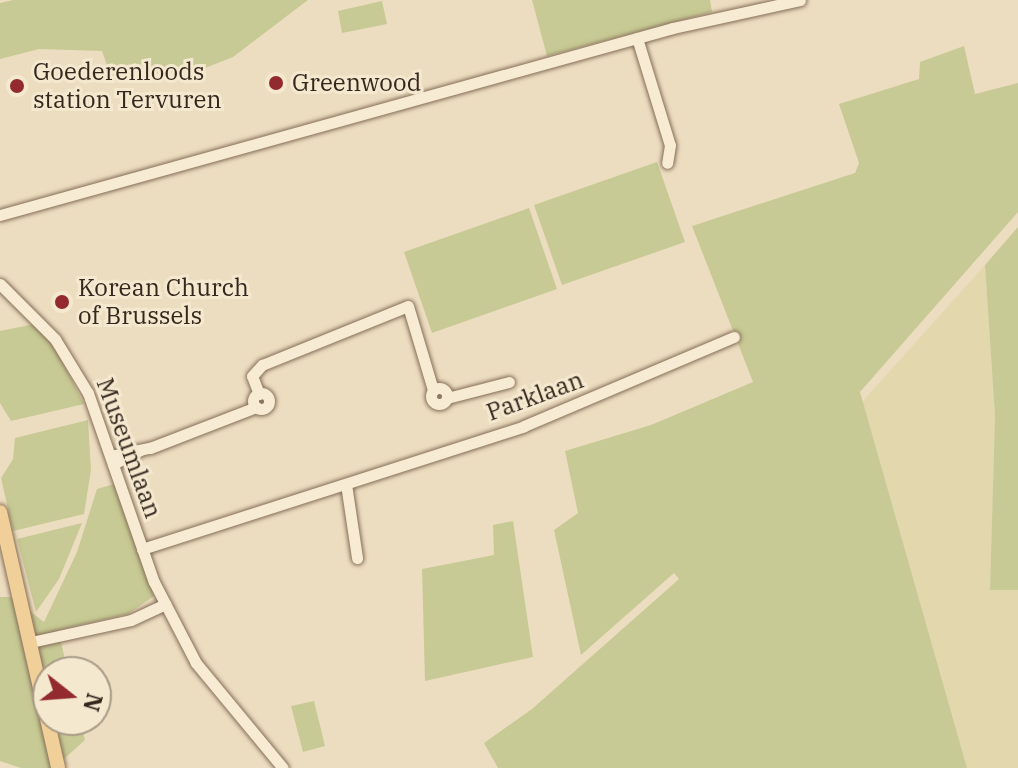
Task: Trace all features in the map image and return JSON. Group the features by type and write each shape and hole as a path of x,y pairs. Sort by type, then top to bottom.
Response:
{"main road":[{"path":"0,512 58,768"}],"street":[{"path":"0,215 637,38 800,0"},
{"path":"637,38 670,145 667,163"},
{"name":"Museumlaan","path":"0,284 37,318 67,357 88,393 142,549 165,604 196,663 283,768"},
{"path":"112,460 242,416 256,407 264,408 268,401 259,394 253,371 408,306 433,390 444,389 447,398 509,382"},
{"name":"Parklaan","path":"142,549 557,414 734,337"},
{"path":"346,484 357,558"},
{"path":"31,642 131,620 165,604"}],"shaded area":[{"path":"985,265 995,416 990,590 1018,590 1018,768 967,768 862,402"}],"green space":[{"path":"13,0 308,0 233,57 200,70 111,77 102,51 39,49 0,59 0,3"},
{"path":"532,0 710,0 712,12 547,56"},
{"path":"382,1 387,24 342,33 338,11"},
{"path":"964,46 975,94 1018,83 1018,212 860,392 967,768 498,768 484,743 532,709 679,579 674,573 581,655 554,530 578,513 565,451 651,425 753,382 692,226 855,173 859,163 839,104 919,79 920,62"},
{"path":"657,162 685,242 562,285 534,205"},
{"path":"529,208 557,289 432,333 404,252"},
{"path":"1018,227 1018,590 990,590 995,416 985,265"},
{"path":"35,324 56,350 84,404 11,421 0,403 0,331"},
{"path":"88,420 91,470 84,514 13,531 1,478 13,459 15,438"},
{"path":"114,484 154,596 128,614 58,630 64,656 32,656 32,736 84,736 85,740 54,768 21,768 0,761 0,597 11,597 44,622 77,552 97,489"},
{"path":"513,521 533,657 425,681 422,569 494,555 493,525"},
{"path":"82,523 59,579 36,612 17,539"},
{"path":"314,701 325,746 303,752 291,706"}],"place":[{"name":"Greenwood","path":"276,83"},
{"name":"Goederenloods station Tervuren","path":"17,86"},
{"name":"Korean Church of Brussels","path":"62,302"}]}
